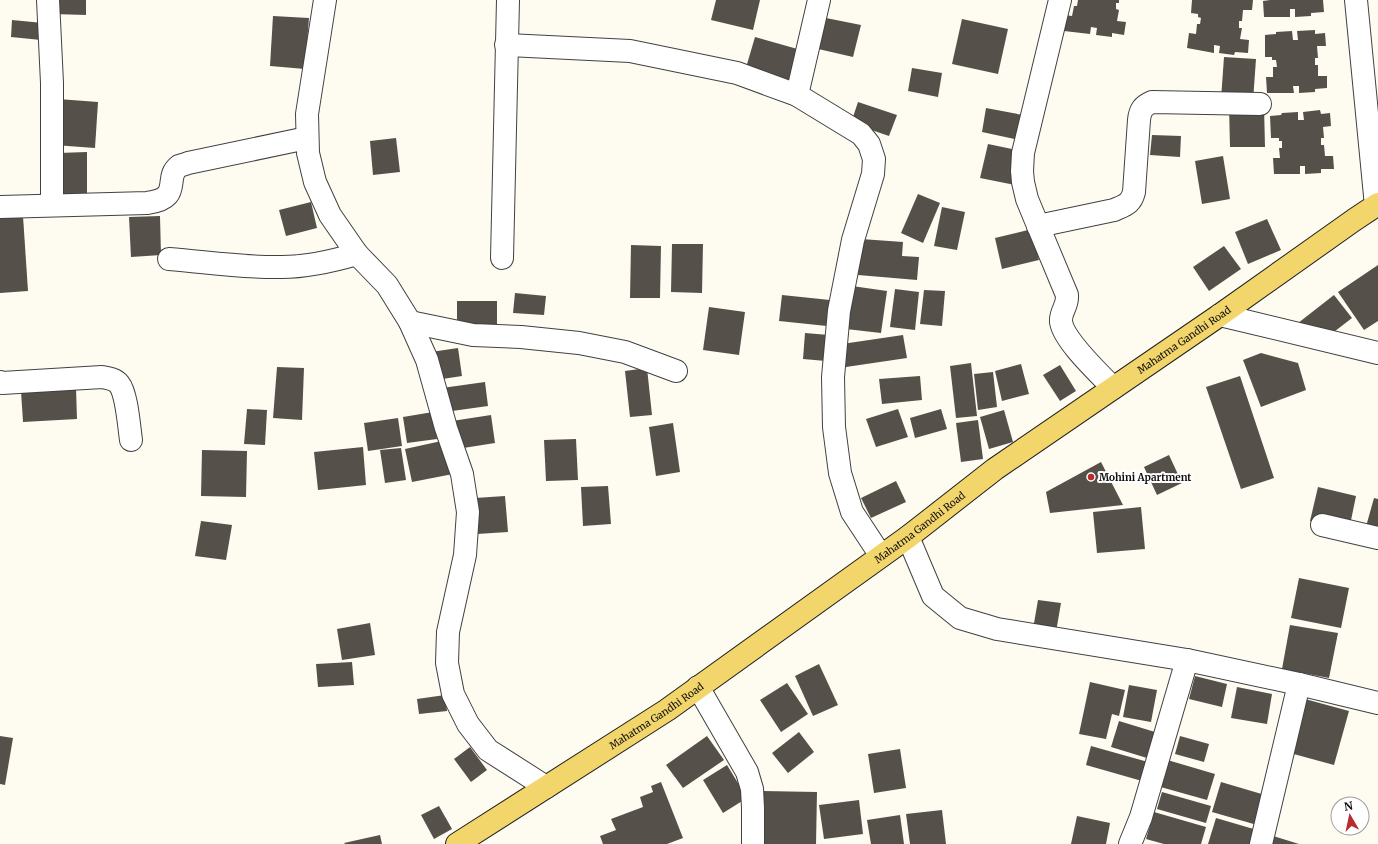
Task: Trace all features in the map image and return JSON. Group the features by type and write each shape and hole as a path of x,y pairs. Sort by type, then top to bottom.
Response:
{"main road":[{"name":"Mahatma Gandhi Road","path":"457,844 667,710 908,537 995,469 1220,315 1377,205"}],"street":[{"path":"48,0 52,83 52,205"},
{"path":"325,0 315,69 306,114 308,153 315,182 330,215 357,254 387,285 410,322 426,360 446,428 462,474 468,512 466,555 448,632 447,663 453,694 468,724 488,750 546,787"},
{"path":"502,258 508,0"},
{"path":"797,95 819,0"},
{"path":"1060,0 1023,153 1023,182 1027,199 1067,295 1068,301 1061,314 1063,329 1070,341 1113,388"},
{"path":"1356,0 1377,205"},
{"path":"506,45 630,51 737,73 797,95 860,134 869,144 874,159 873,174 853,240 839,311 833,377 834,427 840,473 852,512 882,556"},
{"path":"1038,226 1114,210 1125,205 1132,199 1134,192 1140,111 1145,105 1152,102 1260,104"},
{"path":"0,206 156,202 164,198 170,191 173,175 179,167 188,163 307,138"},
{"path":"169,259 240,266 283,267 323,263 357,254"},
{"path":"1220,315 1378,353"},
{"path":"410,322 473,335 521,337 579,343 626,352 676,372"},
{"path":"0,382 102,377 113,379 120,384 124,397 131,440"},
{"path":"1322,525 1378,538"},
{"path":"908,537 933,596 960,618 997,629 1187,660 1378,703"},
{"path":"1130,844 1141,817 1187,660"},
{"path":"1261,844 1299,684"},
{"path":"698,687 747,772 752,795 753,844"}],"building":[{"path":"53,0 86,0 86,15 53,14"},
{"path":"716,0 760,0 753,30 711,20"},
{"path":"1078,0 1119,0 1119,3 1116,3 1116,9 1119,10 1117,21 1126,22 1124,35 1112,33 1112,37 1096,35 1097,28 1091,27 1090,34 1064,31 1065,15 1072,16 1074,6 1077,6"},
{"path":"1192,0 1253,0 1252,10 1243,10 1242,21 1239,21 1239,28 1242,28 1240,39 1249,40 1248,53 1235,52 1234,55 1219,53 1220,46 1214,45 1214,53 1187,48 1189,33 1196,34 1197,24 1200,24 1201,18 1198,17 1198,14 1191,13"},
{"path":"1323,0 1324,12 1311,13 1311,16 1295,17 1295,9 1290,9 1290,17 1264,17 1263,1"},
{"path":"273,16 309,18 305,69 270,66"},
{"path":"821,17 861,25 853,57 814,48"},
{"path":"962,19 1008,29 998,74 952,64"},
{"path":"12,20 43,23 41,40 11,37"},
{"path":"1315,30 1315,34 1325,33 1326,46 1317,46 1318,58 1315,58 1315,65 1318,65 1318,76 1327,76 1327,88 1315,89 1315,92 1299,93 1299,86 1293,86 1294,93 1267,93 1266,77 1273,77 1273,67 1277,67 1276,60 1272,60 1272,57 1265,57 1265,35 1276,34 1276,32 1292,31 1293,40 1298,40 1297,31"},
{"path":"755,37 801,50 792,84 745,71"},
{"path":"1224,57 1256,59 1253,101 1221,99"},
{"path":"912,68 942,73 938,97 908,91"},
{"path":"58,99 98,102 95,148 54,145"},
{"path":"858,102 897,115 889,136 851,123"},
{"path":"1229,106 1264,106 1265,147 1230,147"},
{"path":"986,108 1028,116 1024,141 982,132"},
{"path":"1320,110 1321,114 1330,113 1331,126 1323,127 1324,138 1321,138 1321,145 1324,145 1325,156 1333,156 1334,169 1321,169 1321,173 1305,174 1305,166 1300,166 1300,174 1274,174 1273,158 1280,158 1279,148 1282,148 1282,141 1279,141 1279,138 1271,138 1270,116 1281,115 1282,113 1298,112 1298,120 1304,120 1303,112"},
{"path":"1152,135 1181,136 1180,157 1150,155"},
{"path":"396,138 400,172 373,175 370,141"},
{"path":"988,144 1022,151 1015,185 980,178"},
{"path":"87,152 87,196 58,196 58,153"},
{"path":"1223,156 1230,199 1202,204 1195,161"},
{"path":"918,194 940,203 923,243 901,233"},
{"path":"311,202 317,228 286,236 279,210"},
{"path":"942,207 965,212 957,250 934,246"},
{"path":"23,216 28,291 0,293 0,217"},
{"path":"160,216 161,255 131,257 129,217"},
{"path":"1267,219 1281,250 1248,264 1235,232"},
{"path":"1032,229 1039,260 1002,269 995,238"},
{"path":"861,239 903,242 902,256 919,257 917,280 858,275"},
{"path":"672,244 703,244 702,293 671,292"},
{"path":"631,245 661,246 660,298 630,298"},
{"path":"1224,246 1241,269 1209,291 1193,267"},
{"path":"1378,265 1378,321 1364,330 1338,292"},
{"path":"852,286 887,291 881,333 846,329"},
{"path":"895,289 919,292 915,330 890,327"},
{"path":"924,290 945,291 942,326 920,324"},
{"path":"515,293 546,296 544,315 513,313"},
{"path":"782,295 830,300 827,326 779,321"},
{"path":"1334,295 1352,318 1317,345 1284,334"},
{"path":"457,301 497,301 497,328 457,328"},
{"path":"709,307 745,312 739,355 703,350"},
{"path":"805,333 829,335 826,361 803,359"},
{"path":"903,335 907,358 846,367 842,344"},
{"path":"458,348 462,376 436,380 431,352"},
{"path":"1261,353 1298,363 1306,390 1261,407 1243,360"},
{"path":"971,363 977,416 956,418 950,366"},
{"path":"1021,364 1029,394 1002,401 995,371"},
{"path":"1060,365 1076,391 1060,401 1043,375"},
{"path":"277,367 304,368 302,420 273,418"},
{"path":"647,368 652,415 630,417 625,371"},
{"path":"993,372 997,407 978,410 974,374"},
{"path":"920,376 922,400 882,404 879,379"},
{"path":"1240,376 1274,478 1241,489 1206,387"},
{"path":"485,382 488,406 445,412 442,388"},
{"path":"76,388 77,419 23,422 21,391"},
{"path":"247,409 267,410 265,445 244,444"},
{"path":"898,409 908,437 876,447 866,419"},
{"path":"941,409 947,429 915,438 910,418"},
{"path":"1004,410 1013,442 989,449 980,417"},
{"path":"433,412 437,439 407,443 403,417"},
{"path":"491,415 495,443 457,449 452,421"},
{"path":"398,418 402,446 368,451 364,423"},
{"path":"978,420 983,459 961,462 956,423"},
{"path":"673,423 680,472 656,476 649,427"},
{"path":"576,439 578,480 546,481 544,440"},
{"path":"446,440 453,474 412,482 405,449"},
{"path":"363,447 366,485 318,490 314,452"},
{"path":"401,448 406,480 385,483 380,450"},
{"path":"202,450 247,451 246,497 201,496"},
{"path":"1169,455 1182,483 1157,495 1144,467"},
{"name":"Mohini Apartment","path":"1101,462 1123,505 1050,513 1046,492"},
{"path":"896,481 906,502 871,518 861,498"},
{"path":"608,486 611,524 583,526 581,487"},
{"path":"1318,487 1356,496 1349,530 1310,521"},
{"path":"505,496 508,532 477,534 475,498"},
{"path":"1374,498 1378,499 1378,533 1365,530"},
{"path":"1141,507 1145,549 1097,553 1093,512"},
{"path":"201,521 232,525 226,560 195,556"},
{"path":"1299,578 1349,588 1341,628 1291,618"},
{"path":"1038,600 1061,603 1056,632 1033,629"},
{"path":"370,623 375,655 342,660 337,629"},
{"path":"1290,625 1338,633 1329,678 1282,669"},
{"path":"352,662 354,685 318,687 316,664"},
{"path":"819,664 838,705 813,716 795,676"},
{"path":"1195,676 1227,684 1222,707 1189,699"},
{"path":"1090,682 1125,690 1119,716 1112,714 1106,739 1079,734"},
{"path":"787,683 808,714 781,732 760,700"},
{"path":"1129,685 1157,690 1151,722 1123,717"},
{"path":"1237,687 1272,694 1267,724 1231,718"},
{"path":"445,695 447,711 419,714 417,699"},
{"path":"1305,699 1349,711 1334,765 1290,753"},
{"path":"1119,721 1155,732 1147,758 1111,747"},
{"path":"799,732 814,752 788,773 772,753"},
{"path":"0,736 13,738 5,785 0,784"},
{"path":"707,736 724,760 683,788 666,765"},
{"path":"1180,736 1209,744 1204,762 1175,754"},
{"path":"1091,746 1148,762 1142,781 1086,765"},
{"path":"470,747 487,770 471,782 454,759"},
{"path":"900,749 906,788 874,793 868,754"},
{"path":"1164,759 1215,774 1207,800 1157,786"},
{"path":"727,765 747,798 723,813 703,780"},
{"path":"661,782 683,838 667,844 603,844 600,836 616,830 611,819 643,807 640,797 653,792 651,786"},
{"path":"1221,782 1265,795 1257,825 1212,812"},
{"path":"763,791 817,792 816,844 762,844"},
{"path":"1162,792 1211,806 1206,823 1157,809"},
{"path":"859,800 863,834 824,839 819,805"},
{"path":"439,806 452,829 434,839 421,815"},
{"path":"942,810 946,844 910,844 906,814"},
{"path":"1154,812 1206,827 1201,844 1164,844 1146,839"},
{"path":"900,815 904,844 871,844 867,820"},
{"path":"1077,816 1110,823 1106,844 1071,844"},
{"path":"1216,818 1257,830 1253,844 1208,844"},
{"path":"380,835 382,844 344,843"},
{"path":"1270,835 1299,844 1267,844"}],"place":[{"name":"Mohini Apartment","path":"1091,477"}]}
